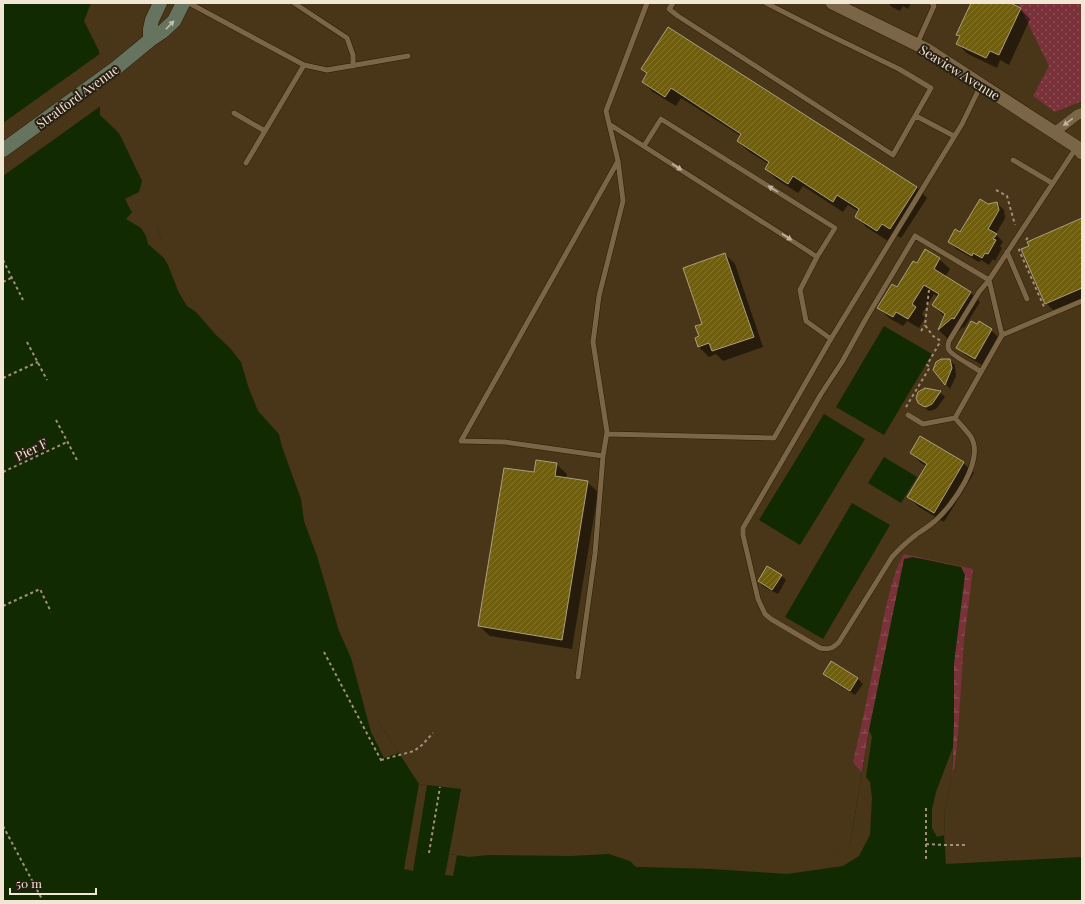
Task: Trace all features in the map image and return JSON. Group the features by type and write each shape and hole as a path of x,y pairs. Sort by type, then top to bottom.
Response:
{"main road":[{"path":"150,40 152,20 160,3"},
{"name":"Stratford Avenue","path":"3,150 116,68 162,32 174,21 182,3"}],"street":[{"name":"Seaview Avenue","path":"832,3 917,45 1055,132 1079,150"},
{"path":"1055,132 1077,115 1082,113"}],"lane":[{"path":"190,3 304,65 327,70 408,56"},
{"path":"294,3 347,38 353,55 353,66"},
{"path":"578,677 595,554 603,456 607,434 602,391 593,342 599,296 623,201 618,162 606,111 647,3"},
{"path":"673,3 669,9 678,16 893,155 931,88 899,69 766,3"},
{"path":"917,45 934,6 932,3"},
{"path":"246,163 304,65"},
{"path":"607,434 774,438 831,339 962,124 981,85"},
{"path":"234,113 265,132"},
{"path":"916,116 954,136"},
{"path":"644,146 661,119 835,228 817,257 800,290 806,321 831,339"},
{"path":"609,124 817,257"},
{"path":"982,372 953,354 947,345 979,292 989,280 1052,183 1079,150"},
{"path":"1013,160 1052,183"},
{"path":"603,456 505,442 461,441 618,162"},
{"path":"955,418 971,438 974,446 971,468 964,484 946,510 934,522 900,548 892,557 839,642 828,650 820,648 765,614 758,599 743,535 743,528 915,236 989,280 1002,335"},
{"path":"1007,252 1027,299"},
{"path":"906,413 923,424 955,418 1002,335 1082,301"}],"path":[{"path":"996,190 1007,196 1016,226"},
{"path":"1026,241 1029,236"},
{"path":"1023,246 1019,250 1048,315"},
{"path":"3,260 23,300"},
{"path":"3,282 11,277"},
{"path":"921,331 925,325 929,290"},
{"path":"925,325 933,336 947,345"},
{"path":"906,413 930,366 927,365 940,341"},
{"path":"28,342 47,380"},
{"path":"3,378 38,362"},
{"path":"56,420 78,462"},
{"name":"Pier F","path":"3,472 67,442"},
{"path":"3,606 40,589 51,612"},
{"path":"324,652 381,761 414,751 433,733"},
{"path":"429,853 440,787"},
{"path":"926,808 926,859"},
{"path":"3,826 43,901"},
{"path":"926,844 966,845"}],"green space":[{"path":"1018,3 1082,3 1082,101 1055,112 1033,96 1049,66"},
{"path":"904,554 973,569 964,640 955,763 952,777 936,792 870,782 853,762 893,578"}],"shaded area":[{"path":"3,3 91,3 84,21 99,51 100,115 119,133 142,181 139,192 125,199 131,211 157,227 161,239 199,312 239,352 260,403 274,428 282,433 318,532 380,724 419,784 461,789 449,854 469,857 488,855 570,856 577,847 639,858 830,860 850,845 869,730 904,559 913,557 961,567 965,575 954,664 952,777 945,807 944,835 946,864 1082,857 1082,901 3,901"},
{"path":"884,326 932,354 884,435 836,407"},
{"path":"824,414 865,439 800,545 759,520"},
{"path":"884,457 917,477 901,503 868,483"},
{"path":"852,503 890,525 823,639 785,617"}],"pier":[{"path":"101,53 102,105 3,176 3,123"},
{"path":"134,210 145,216 156,219 161,239 165,243 201,311 241,351 253,371 262,402 276,427 284,432 320,532 376,704 380,724 399,753 384,758 371,732 351,658 339,631 317,556 304,521 301,499 282,447 279,434 258,411 248,386 241,362 196,312 187,306 179,293 164,258 148,244 146,236 141,228 126,219"},
{"path":"869,730 872,737 866,777 870,782 872,798 870,835 859,856 843,866 787,874 712,869 636,867 630,861 609,854 570,856 571,852 577,845 628,846 639,856 737,854 829,858 850,845"},
{"path":"953,747 952,777 945,807 944,835 937,837 932,828 932,809 936,792"},
{"path":"419,784 427,785 413,871 404,869"},
{"path":"449,854 457,855 453,876 445,875"}],"building":[{"path":"971,3 1010,3 1021,8 999,55 990,51 986,58 956,44 960,36 956,35"},
{"path":"668,27 917,187 890,229 882,224 877,231 855,217 859,209 837,195 833,202 793,176 788,184 765,169 769,162 737,141 741,134 671,88 665,97 642,82 647,73 641,69"},
{"path":"980,199 988,204 997,202 999,210 988,229 997,234 993,239 996,240 988,254 985,253 982,258 973,253 972,256 948,242 955,229 960,232"},
{"path":"1082,218 1082,288 1045,304 1021,249 1029,246 1027,242"},
{"path":"925,249 940,258 934,269 971,292 954,319 952,318 938,330 945,314 932,305 939,294 924,285 912,304 916,307 908,319 896,312 893,317 877,308 892,284 897,287 913,261 917,263"},
{"path":"725,253 754,337 712,351 709,343 698,347 695,338 699,336 695,326 702,324 683,268"},
{"path":"971,321 977,324 979,321 992,329 975,359 956,348"},
{"path":"941,359 950,359 952,368 945,385 933,370 936,362"},
{"path":"925,388 941,391 932,404 926,407 918,403 916,398 918,392"},
{"path":"920,436 964,462 934,513 907,497 927,464 910,453"},
{"path":"536,460 557,463 555,476 588,481 562,640 478,626 504,468 534,472"},
{"path":"767,566 782,575 772,590 758,581"},
{"path":"831,661 858,678 850,691 823,674"}]}
